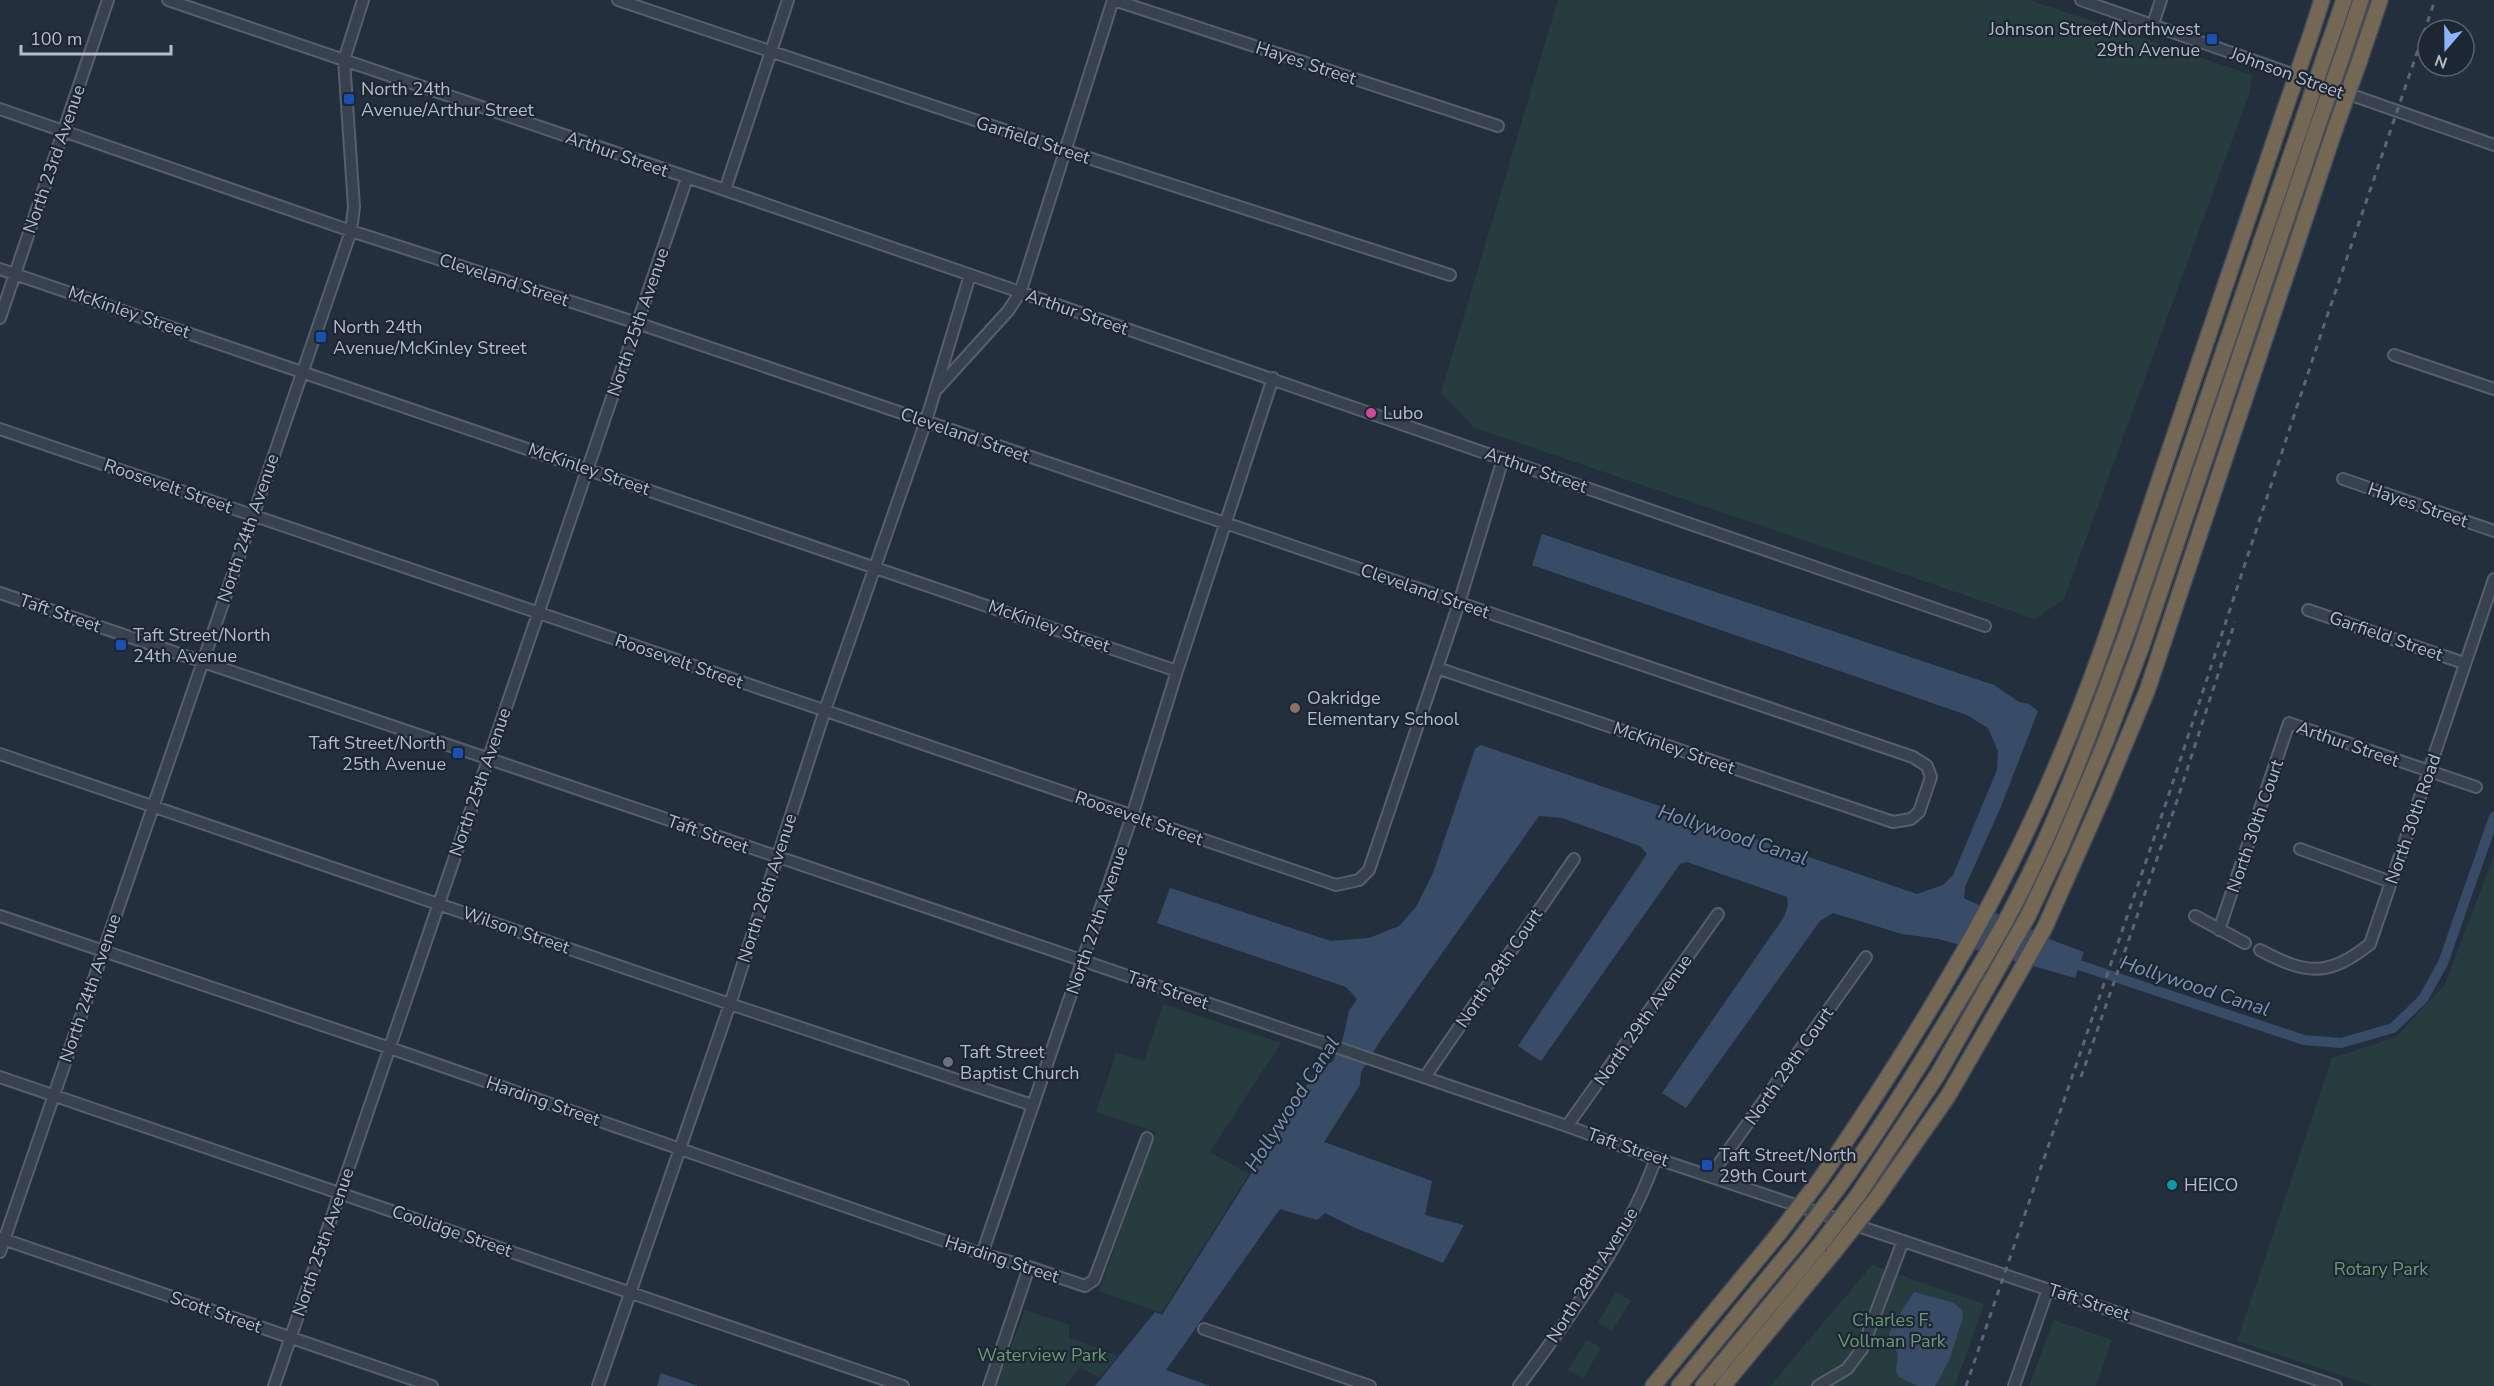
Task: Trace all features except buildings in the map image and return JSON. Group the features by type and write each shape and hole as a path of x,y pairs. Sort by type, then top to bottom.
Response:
{"highway":[{"path":"1653,1386 1821,1178 1896,1068 1963,956 1992,902 2054,773 2096,669 2322,0"},
{"path":"1679,1386 1799,1240 1838,1188 1902,1094 2012,910 2056,813 2097,713 2344,0"},
{"path":"1702,1386 1819,1246 1858,1195 1938,1074 2028,916 2105,743 2141,648 2361,0"},
{"path":"1723,1386 1876,1199 1948,1096 2045,927 2147,691 2380,0"}],"street":[{"name":"North 23rd Avenue","path":"0,318 108,0"},
{"name":"Arthur Street","path":"168,0 725,189 1985,626"},
{"name":"North 24th Avenue","path":"0,1252 2,1239 54,1095 351,231 354,207 344,60 363,0"},
{"name":"Garfield Street","path":"618,0 1066,151 1450,275"},
{"path":"725,189 788,0"},
{"name":"Hayes Street","path":"1114,0 1498,126"},
{"name":"North 26th Avenue","path":"936,390 1008,311 1020,293 1114,0"},
{"name":"Johnson Street","path":"2081,0 2494,145"},
{"path":"2153,24 2161,0"},
{"name":"Cleveland Street","path":"0,109 351,231 637,323 1912,757 1927,766 1930,777 1919,812 1911,819"},
{"name":"North 25th Avenue","path":"274,1386 687,178"},
{"name":"McKinley Street","path":"0,269 1177,671"},
{"name":"North 26th Avenue","path":"598,1386 678,1147 730,1004 825,710 926,421 970,275"},
{"path":"2394,355 2494,389"},
{"name":"North 27th Avenue","path":"982,1254 1132,816 1273,378"},
{"name":"Roosevelt Street","path":"0,429 1336,885 1359,880 1369,870 1437,668"},
{"path":"1437,668 1460,603 1503,459"},
{"name":"Hayes Street","path":"2343,480 2494,531"},
{"name":"North 30th Road","path":"2260,950 2285,963 2323,970 2349,961 2370,944 2494,579"},
{"name":"Taft Street","path":"0,593 776,858 1083,960 1656,1158 2337,1386"},
{"name":"Garfield Street","path":"2308,610 2464,663"},
{"name":"McKinley Street","path":"1437,668 1893,822 1911,819"},
{"name":"Arthur Street","path":"2289,723 2476,787"},
{"name":"North 30th Court","path":"2219,930 2289,723"},
{"name":"Wilson Street","path":"0,754 1032,1105"},
{"path":"2300,849 2391,882"},
{"name":"North 28th Court","path":"1425,1077 1574,859"},
{"name":"North 29th Avenue","path":"1567,1126 1718,914"},
{"name":"Harding Street","path":"0,916 678,1147 982,1254 1085,1286 1094,1280 1147,1138"},
{"path":"2195,916 2246,943"},
{"name":"North 29th Court","path":"1711,1175 1866,957"},
{"name":"Coolidge Street","path":"0,1077 903,1386"},
{"name":"North 28th Avenue","path":"1519,1386 1558,1332 1625,1228 1656,1158"},
{"name":"Scott Street","path":"2,1239 432,1386"},
{"path":"1818,1386 1847,1369 1862,1349 1903,1241"},
{"path":"989,1386 1029,1267"},
{"path":"2014,1386 2048,1289"},
{"path":"1204,1329 1370,1386"}],"green space":[{"path":"1558,0 2030,0 2252,75 2249,94 2064,599 2035,619 1475,428 1441,393"},
{"name":"Rotary Park","path":"2494,856 2494,1386 2373,1386 2237,1341 2332,1058 2396,1037 2445,984"},
{"path":"1163,1004 1281,1043 1210,1152 1249,1174 1161,1313 1099,1291 1156,1132 1096,1112 1116,1053 1144,1061"},
{"name":"Charles F. Vollman Park","path":"1872,1265 1984,1304 1955,1386 1770,1386"},
{"path":"1616,1292 1631,1301 1612,1331 1598,1323"},
{"name":"Waterview Park","path":"1025,1310 1069,1325 1069,1337 1118,1356 1099,1378 1080,1367 1065,1386 996,1386"},
{"path":"2054,1320 2112,1340 2096,1386 2029,1386"},
{"path":"1587,1339 1601,1348 1583,1378 1568,1370"}],"water":[{"path":"1542,534 1994,685 2019,702 2029,704 2038,711 2000,809 1965,887 1964,898 2057,942 2084,952 2075,978 1939,939 1902,934 1833,913 1820,921 1686,1108 1662,1093 1784,917 1788,905 1787,897 1687,862 1680,864 1541,1061 1518,1046 1647,854 1640,846 1562,818 1539,816 1382,1038 1361,1072 1360,1085 1324,1142 1432,1181 1425,1215 1464,1225 1443,1263 1353,1227 1325,1213 1317,1220 1280,1209 1166,1370 1210,1386 1095,1386 1155,1312 1162,1315 1316,1071 1333,1061 1343,1038 1349,1011 1357,999 1346,987 1157,923 1170,888 1331,941 1369,938 1399,926 1416,907 1433,873 1475,749 1481,745 1917,894 1943,885 1953,875 1997,770 1998,751 1988,728 1967,715 1532,565"},
{"path":"1914,1292 1954,1303 1962,1310 1963,1317 1949,1361 1935,1386 1918,1386 1899,1377 1896,1371 1898,1353 1888,1339 1892,1326"},
{"path":"661,1373 698,1386 657,1386"}],"waterway":[{"name":"Hollywood Canal","path":"2067,961 2304,1040 2341,1043 2393,1028 2423,999 2443,963 2494,817"}],"railway":[{"path":"1966,1386 2165,806 2321,334 2435,0"},
{"path":"2081,1077 2174,810 2235,622"}],"place":[{"name":"Johnson Street/Northwest 29th Avenue","path":"2212,39"},
{"name":"North 24th Avenue/Arthur Street","path":"349,99"},
{"name":"North 24th Avenue/McKinley Street","path":"321,337"},
{"name":"Lubo","path":"1371,413"},
{"name":"Taft Street/North 24th Avenue","path":"121,645"},
{"name":"Oakridge Elementary School","path":"1295,708"},
{"name":"Taft Street/North 25th Avenue","path":"458,753"},
{"name":"Taft Street Baptist Church","path":"948,1062"},
{"name":"Taft Street/North 29th Court","path":"1707,1165"},
{"name":"HEICO","path":"2172,1185"}]}
